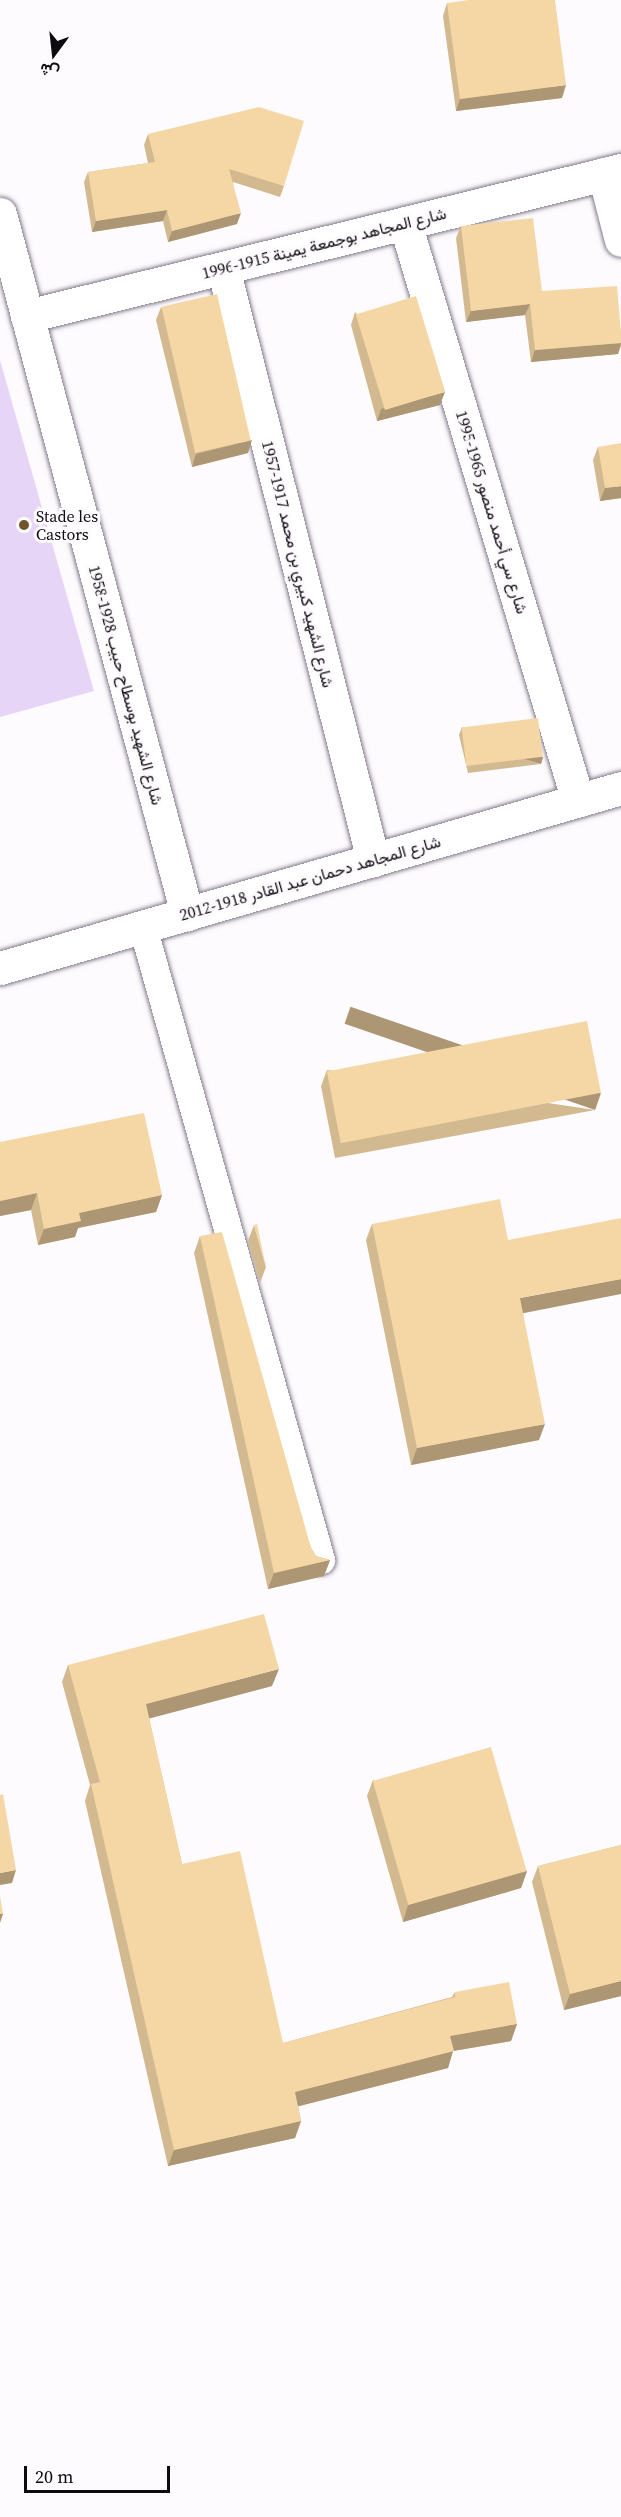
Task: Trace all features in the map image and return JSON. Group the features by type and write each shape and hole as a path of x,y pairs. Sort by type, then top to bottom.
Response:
{"street":[{"name":"شارع المجاهد بوجمعة يمينة 1915-1996","path":"27,316 612,172"},
{"path":"612,172 621,240"},
{"name":"شارع الشهيد بوسطاح حبيب 1928-1958","path":"0,214 187,914"},
{"name":"شارع سي أحمد منصور 1965-1995","path":"405,223 578,801"},
{"name":"شارع الشهيد كبيري بن محمد 1917-1957","path":"223,268 373,860"},
{"name":"شارع المجاهد دحمان عبد القادر 1918-2012","path":"0,968 621,788"}],"lane":[{"path":"143,927 321,1560"}],"shaded area":[{"name":"Stade les Castors","path":"0,360 94,691 0,717"}],"building":[{"path":"469,0 555,0 566,85 460,99 447,3"},
{"path":"259,107 304,121 284,186 229,169 241,213 172,231 167,210 96,221 88,172 155,162 148,134"},
{"path":"533,218 542,291 617,286 621,343 535,350 530,304 471,311 461,226"},
{"path":"217,294 251,440 195,453 161,307"},
{"path":"416,296 445,392 385,410 356,314"},
{"path":"621,443 621,486 605,488 598,447"},
{"path":"538,718 543,757 466,766 462,727"},
{"path":"587,1021 601,1093 341,1143 327,1072"},
{"path":"144,1113 162,1195 79,1213 81,1221 44,1229 37,1193 0,1201 0,1142"},
{"path":"500,1199 508,1240 621,1218 621,1279 520,1298 545,1424 417,1448 372,1224"},
{"path":"257,1224 266,1267 254,1225"},
{"path":"222,1232 311,1548 316,1556 330,1560 274,1573 200,1236"},
{"path":"264,1614 279,1669 146,1704 182,1864 240,1851 283,2043 455,1997 455,1992 509,1982 517,2024 450,2036 454,2051 295,2092 301,2121 174,2150 91,1784 100,1782 68,1665"},
{"path":"491,1747 527,1871 408,1905 373,1781"},
{"path":"3,1794 16,1870 0,1873 0,1795"},
{"path":"621,1845 621,1981 570,1994 538,1866"},
{"path":"0,1896 3,1914 0,1914"}],"place":[{"name":"Stade les Castors","path":"24,525"}]}
